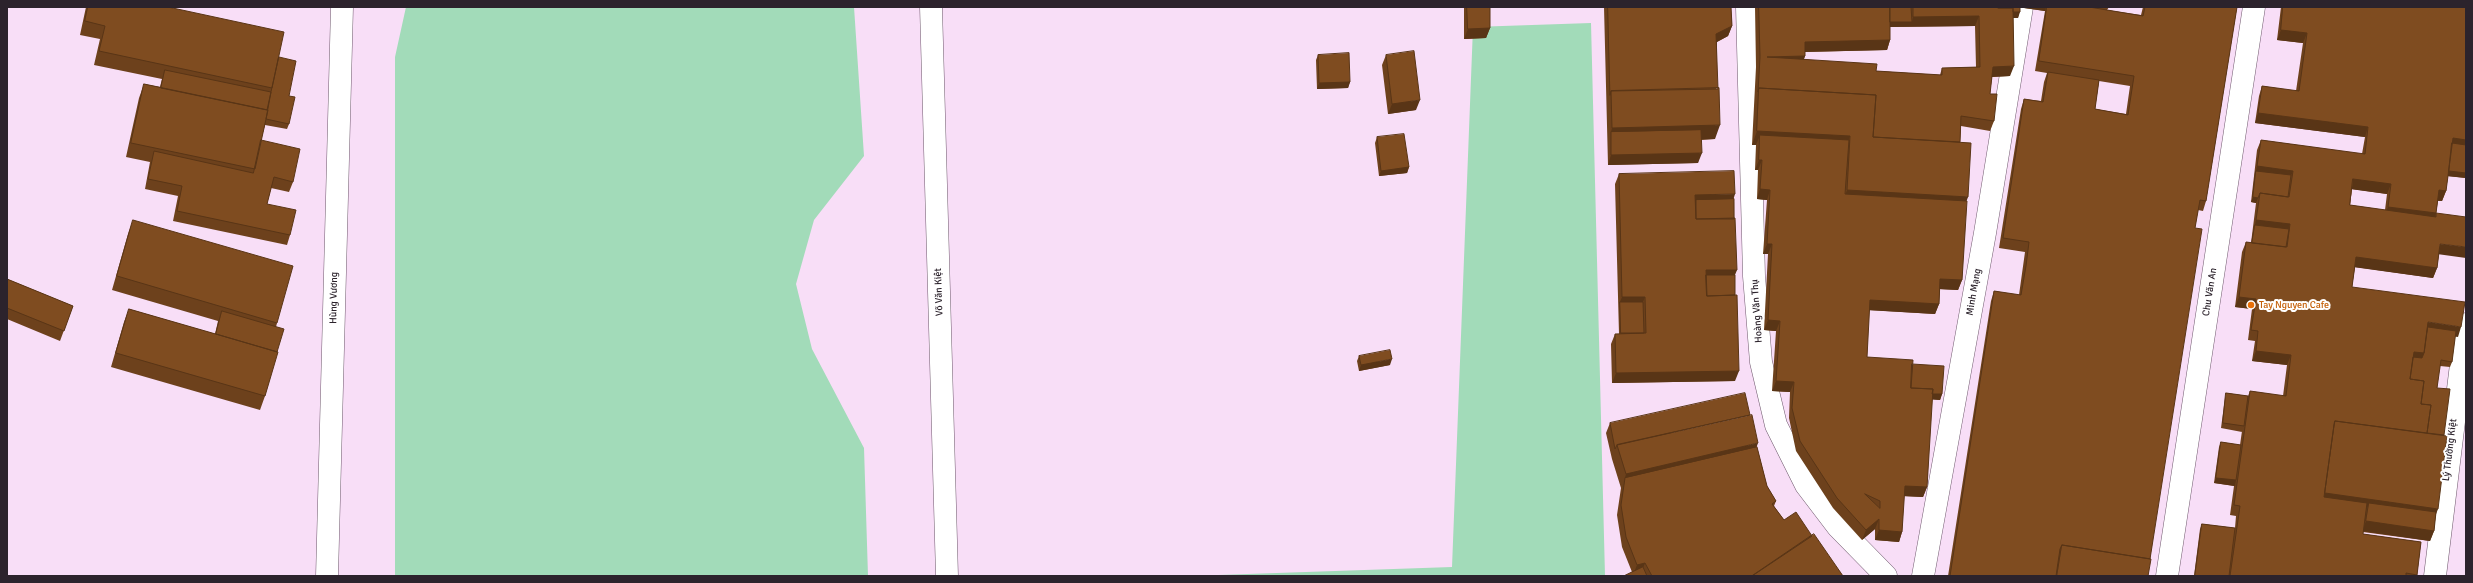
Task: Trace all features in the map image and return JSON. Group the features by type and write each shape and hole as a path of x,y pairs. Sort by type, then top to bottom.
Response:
{"street":[{"name":"Võ Văn Kiệt","path":"931,7 947,576"},
{"name":"Hoàng Văn Thụ","path":"1747,7 1755,284 1761,362 1776,425 1806,485 1838,527 1886,576"},
{"name":"Minh Mạng","path":"1923,576 1985,233 2022,7"},
{"name":"Chu Văn An","path":"2167,576 2254,7"},
{"name":"Hùng Vương","path":"327,576 343,12"},
{"name":"Lý Thường Kiệt","path":"2435,576 2466,324"}],"green space":[{"path":"406,7 854,7 864,156 814,220 796,284 812,349 864,448 868,576 395,576 395,57"},
{"path":"1591,23 1605,576 1189,576 1452,567 1473,27"}],"building":[{"path":"88,7 168,7 284,32 272,88 99,51 105,26 85,21"},
{"path":"1467,7 1490,7 1490,28 1468,29"},
{"path":"1608,7 1731,7 1732,26 1716,34 1718,89 1611,91 1610,95"},
{"path":"1759,7 1890,7 1890,40 1805,42 1805,56 1767,57 1877,64 1876,71 1942,75 1942,68 1980,67 1979,16 1913,17 1913,7 2013,8 2014,66 1993,67 1990,94 1997,94 1994,121 1961,116 1960,142 1873,137 1876,95 1759,88 1758,92 1760,57"},
{"path":"1890,7 1911,7 1912,22 1890,22"},
{"path":"1998,7 2020,7 2020,12 2013,12 2013,8"},
{"path":"2047,7 2089,7 2143,16 2145,7 2237,7 2206,201 2200,200 2195,228 2202,229 2150,559 2062,545 2060,549 2056,576 1950,576 1994,291 2021,295 2026,266 2029,242 2003,238 2024,99 2043,102 2048,72 2099,80 2095,109 2128,115 2134,76 2039,61"},
{"path":"2283,7 2466,7 2466,140 2453,138 2446,191 2439,190 2436,213 2466,217 2466,247 2440,244 2437,268 2356,257 2352,287 2465,302 2461,327 2428,322 2424,353 2414,352 2410,379 2424,381 2421,404 2431,405 2427,433 2335,421 2324,497 2367,503 2363,534 2421,542 2417,575 2406,573 2406,576 2230,576 2240,506 2234,505 2250,391 2286,396 2291,355 2256,351 2258,331 2251,330 2256,299 2239,297 2246,242 2287,247 2290,224 2256,220 2260,193 2289,197 2293,171 2257,166 2261,140 2365,154 2368,127 2258,113 2262,86 2299,91 2307,33 2281,30","holes":["2353,179 2391,184 2388,207 2436,213 2436,217 2350,205"]},
{"path":"1414,51 1420,100 1392,104 1386,55"},
{"path":"1349,53 1350,82 1319,83 1318,55"},
{"path":"279,57 296,61 289,96 295,97 289,124 266,119"},
{"path":"165,70 271,92 267,110 161,88"},
{"path":"144,84 268,110 255,169 131,143"},
{"path":"1719,88 1720,125 1612,128 1611,91"},
{"path":"1759,88 1876,95 1873,137 1971,143 1968,197 1847,190 1850,136 1757,131"},
{"path":"1701,130 1702,153 1611,155 1611,132"},
{"path":"1404,134 1409,167 1381,171 1377,137"},
{"path":"1760,135 1849,140 1845,194 1967,201 1962,280 1940,279 1939,304 1870,300 1867,357 1913,360 1911,388 1933,389 1927,487 1905,486 1902,532 1879,530 1879,519 1866,530 1837,498 1800,441 1792,408 1794,382 1776,381 1780,321 1768,320 1772,244 1767,244 1770,190 1760,189 1762,160 1759,160","holes":["1865,494 1880,501 1880,508"]},
{"path":"261,140 300,149 293,182 274,177 267,204 296,210 290,235 177,211 182,186 148,179 154,151 253,173"},
{"path":"2452,143 2466,145 2466,173 2449,171"},
{"path":"1734,171 1735,194 1695,195 1696,219 1735,218 1737,270 1706,270 1707,296 1737,295 1739,371 1616,373 1615,334 1646,333 1645,297 1622,297 1619,174"},
{"path":"2256,171 2291,175 2288,197 2260,193 2258,198 2253,197"},
{"path":"1734,199 1734,219 1696,219 1696,200"},
{"path":"133,220 293,266 277,323 117,276"},
{"path":"2255,225 2289,229 2286,247 2252,243"},
{"path":"1706,275 1735,275 1735,295 1707,296"},
{"path":"7,279 73,306 64,331 7,308"},
{"path":"1620,302 1643,302 1644,333 1621,333"},
{"path":"129,309 278,352 265,396 116,353"},
{"path":"222,311 284,329 277,352 216,334"},
{"path":"2428,327 2456,331 2452,362 2441,360 2437,388 2450,389 2444,435 2427,433 2431,405 2421,404 2424,381 2410,379 2413,357 2422,358 2424,353"},
{"path":"1390,350 1392,359 1361,365 1359,356"},
{"path":"1912,364 1944,366 1942,394 1932,394 1933,389 1911,388"},
{"path":"1745,393 1750,415 1617,445 1615,449 1610,423"},
{"path":"2226,393 2248,396 2244,426 2223,423"},
{"path":"1752,415 1758,443 1626,474 1617,445"},
{"path":"2335,421 2447,436 2438,509 2325,493"},
{"path":"2221,442 2241,445 2236,480 2216,478"},
{"path":"1757,447 1767,486 1776,501 1772,504 1784,520 1796,512 1812,536 1752,576 1652,576 1645,563 1637,565 1626,537 1621,505 1625,478"},
{"path":"2369,503 2436,512 2434,531 2366,521"},
{"path":"2202,524 2235,528 2229,576 2195,576"},
{"path":"1814,534 1843,576 1752,576"},
{"path":"2062,545 2151,559 2148,576 2057,576"},
{"path":"1643,567 1647,576 1624,576"}],"place":[{"name":"Tay Nguyen Cafe","path":"2251,305"}]}
